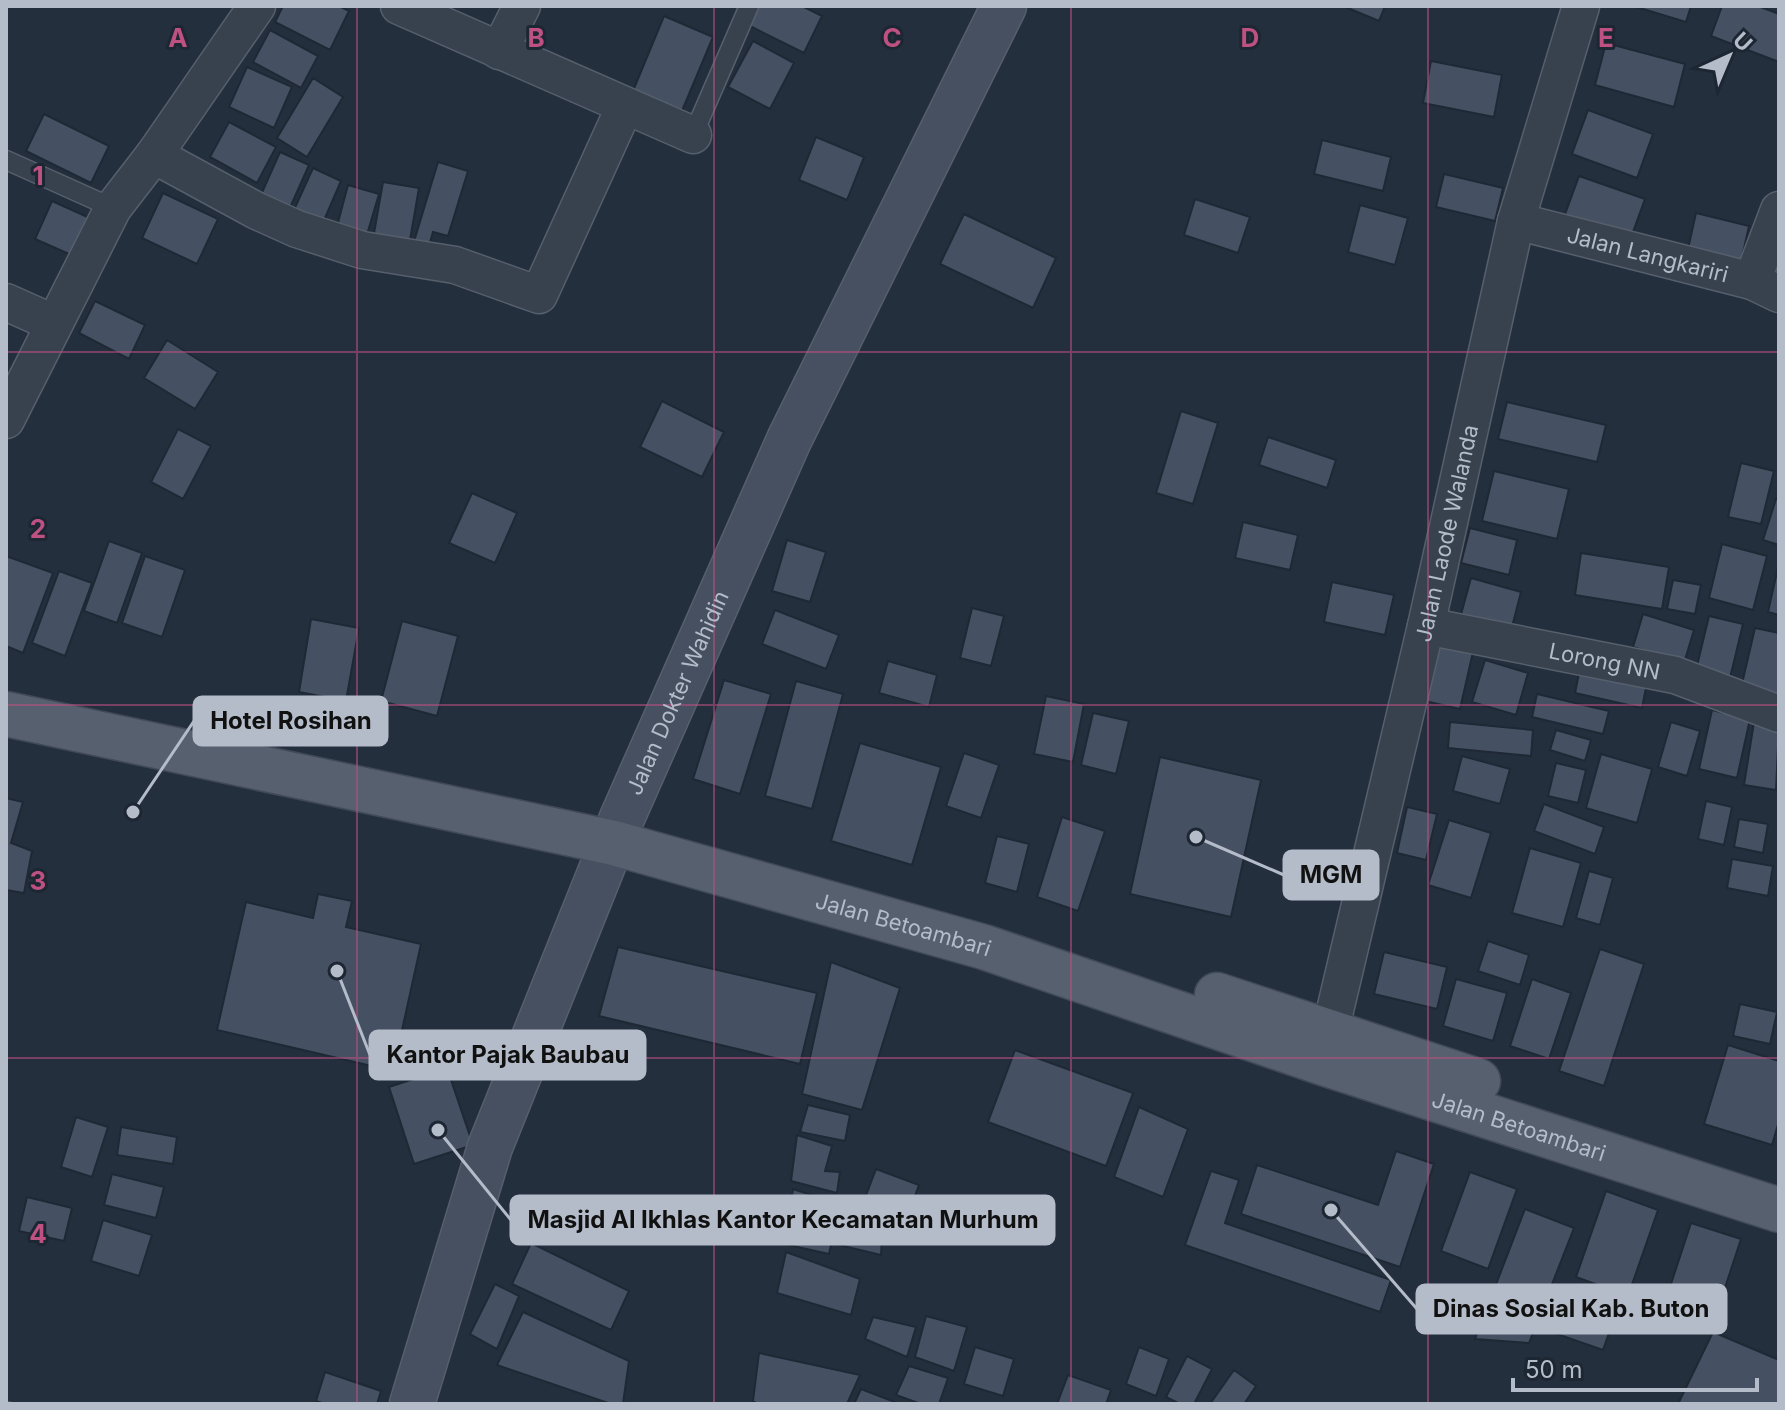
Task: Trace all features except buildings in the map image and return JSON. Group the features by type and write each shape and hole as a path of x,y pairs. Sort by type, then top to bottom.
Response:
{"main road":[{"name":"Jalan Betoambari","path":"6,688 510,791 618,831 984,947 1779,1180"},
{"name":"Jalan Betoambari","path":"6,714 618,831"},
{"name":"Jalan Betoambari","path":"1326,1048 1779,1210"}],"street":[{"path":"6,420 113,208 154,155 257,6"},
{"path":"399,6 693,135"},
{"path":"499,51 522,6"},
{"name":"Jalan Dokter Wahidin","path":"412,1404 490,1147 618,831 789,440 1004,6"},
{"name":"Jalan Laode Walanda","path":"1326,1048 1426,626 1516,221 1581,6"},
{"path":"154,155 297,229 362,250 455,265 539,295 625,106"},
{"path":"1766,287 1779,210"},
{"name":"Jalan Langkariri","path":"1516,221 1766,287"},
{"path":"6,302 53,323"},
{"name":"Lorong NN","path":"1426,626 1675,675 1779,714"}],"lane":[{"path":"693,135 749,6"},
{"path":"6,160 113,208"}],"place":[{"name":"Hotel Rosihan","path":"133,812"},
{"name":"MGM","path":"1196,837"},
{"name":"Kantor Pajak Baubau","path":"337,971"},
{"name":"Masjid Al Ikhlas Kantor Kecamatan Murhum","path":"438,1130"},
{"name":"Dinas Sosial Kab. Buton","path":"1331,1210"}]}
